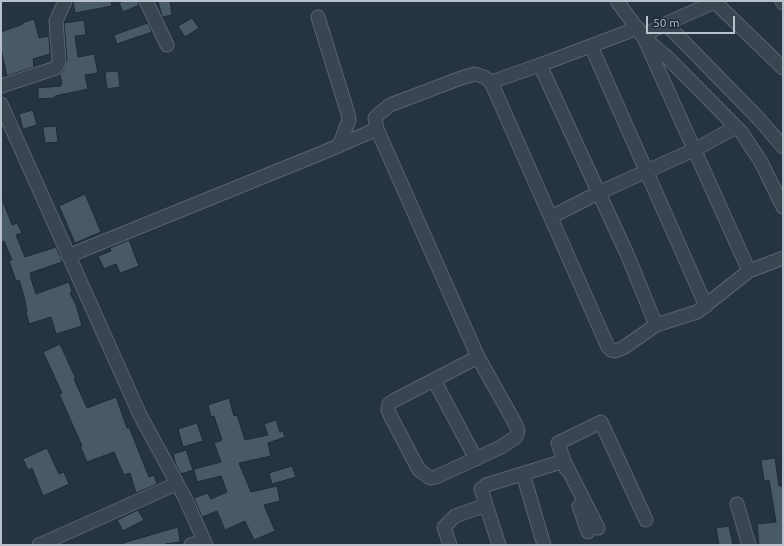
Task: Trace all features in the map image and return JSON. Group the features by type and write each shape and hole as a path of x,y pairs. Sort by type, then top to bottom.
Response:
{"street":[{"path":"1,86 56,68 59,61 56,18 65,1"},
{"path":"146,1 167,45"},
{"path":"616,1 668,58 736,126 761,162 783,207"},
{"path":"491,82 591,46 645,33 716,2 783,68"},
{"path":"318,17 348,114 349,120 340,146"},
{"path":"665,24 760,120 783,147"},
{"path":"645,33 750,271"},
{"path":"591,46 706,306"},
{"path":"540,65 627,254 656,325"},
{"path":"478,357 389,404 388,410 391,418 419,470 430,478 436,477 506,444 516,437 518,431 478,357 377,129 375,118 390,105 468,76 475,74 484,76 491,82 608,347 611,350 615,351 623,348 656,325 697,312 750,271 783,258"},
{"path":"1,104 140,415 184,498 205,543 191,545"},
{"path":"551,217 598,193 696,149 736,126"},
{"path":"68,256 340,146 377,129"},
{"path":"434,380 476,459"},
{"path":"593,530 558,443 601,422 646,520"},
{"path":"499,545 481,489 486,485 564,461"},
{"path":"523,474 544,545"},
{"path":"39,545 176,484"},
{"path":"737,504 749,545"},
{"path":"450,545 444,527 455,516 486,505"}],"building":[{"path":"73,1 111,1 112,6 75,13"},
{"path":"124,1 138,1 139,5 123,12 119,3"},
{"path":"158,1 170,1 172,15 162,17"},
{"path":"192,18 199,28 185,37 178,26"},
{"path":"34,19 39,38 49,36 50,54 33,59 34,67 7,76 1,49 1,32"},
{"path":"84,20 86,35 75,36 78,57 94,54 98,73 85,75 88,89 55,96 55,98 38,99 38,88 61,86 62,83 60,75 67,60 64,23"},
{"path":"148,23 152,32 117,44 114,35"},
{"path":"118,71 120,87 107,89 105,72"},
{"path":"33,110 37,125 23,129 19,114"},
{"path":"56,126 58,142 45,143 43,127"},
{"path":"85,194 101,232 75,243 59,206"},
{"path":"2,199 12,225 17,223 22,233 16,235 25,257 56,247 60,256 62,262 30,273 36,294 69,282 72,292 70,293 76,305 82,326 56,334 51,317 29,324 24,296 19,280 16,281 9,261 12,260 4,241 1,242"},
{"path":"129,240 139,266 120,273 116,264 104,269 98,256 111,251 110,248"},
{"path":"60,344 87,408 116,397 127,428 129,427 149,477 154,475 157,484 136,493 130,473 124,475 114,452 87,462 80,446 82,446 59,394 62,393 43,352"},
{"path":"229,398 234,416 237,415 245,440 268,435 264,424 276,420 280,432 283,431 285,437 268,443 271,456 239,463 251,492 277,486 280,501 264,505 275,531 254,540 245,521 225,530 217,511 202,517 194,498 208,493 211,499 227,492 221,476 197,482 194,469 221,462 214,443 222,440 214,416 211,417 208,405"},
{"path":"197,423 203,441 183,447 178,429"},
{"path":"47,448 59,474 64,472 69,484 43,496 32,468 28,470 23,459"},
{"path":"186,450 193,470 181,474 176,465 173,454"},
{"path":"775,458 779,486 783,486 783,545 759,545 757,524 776,522 769,480 764,481 761,460"},
{"path":"292,466 296,477 272,484 269,473"},
{"path":"138,510 144,520 123,531 117,520"},
{"path":"729,526 733,545 719,545 716,528"},
{"path":"178,527 180,542 165,544 166,545 124,545 123,543"}]}
